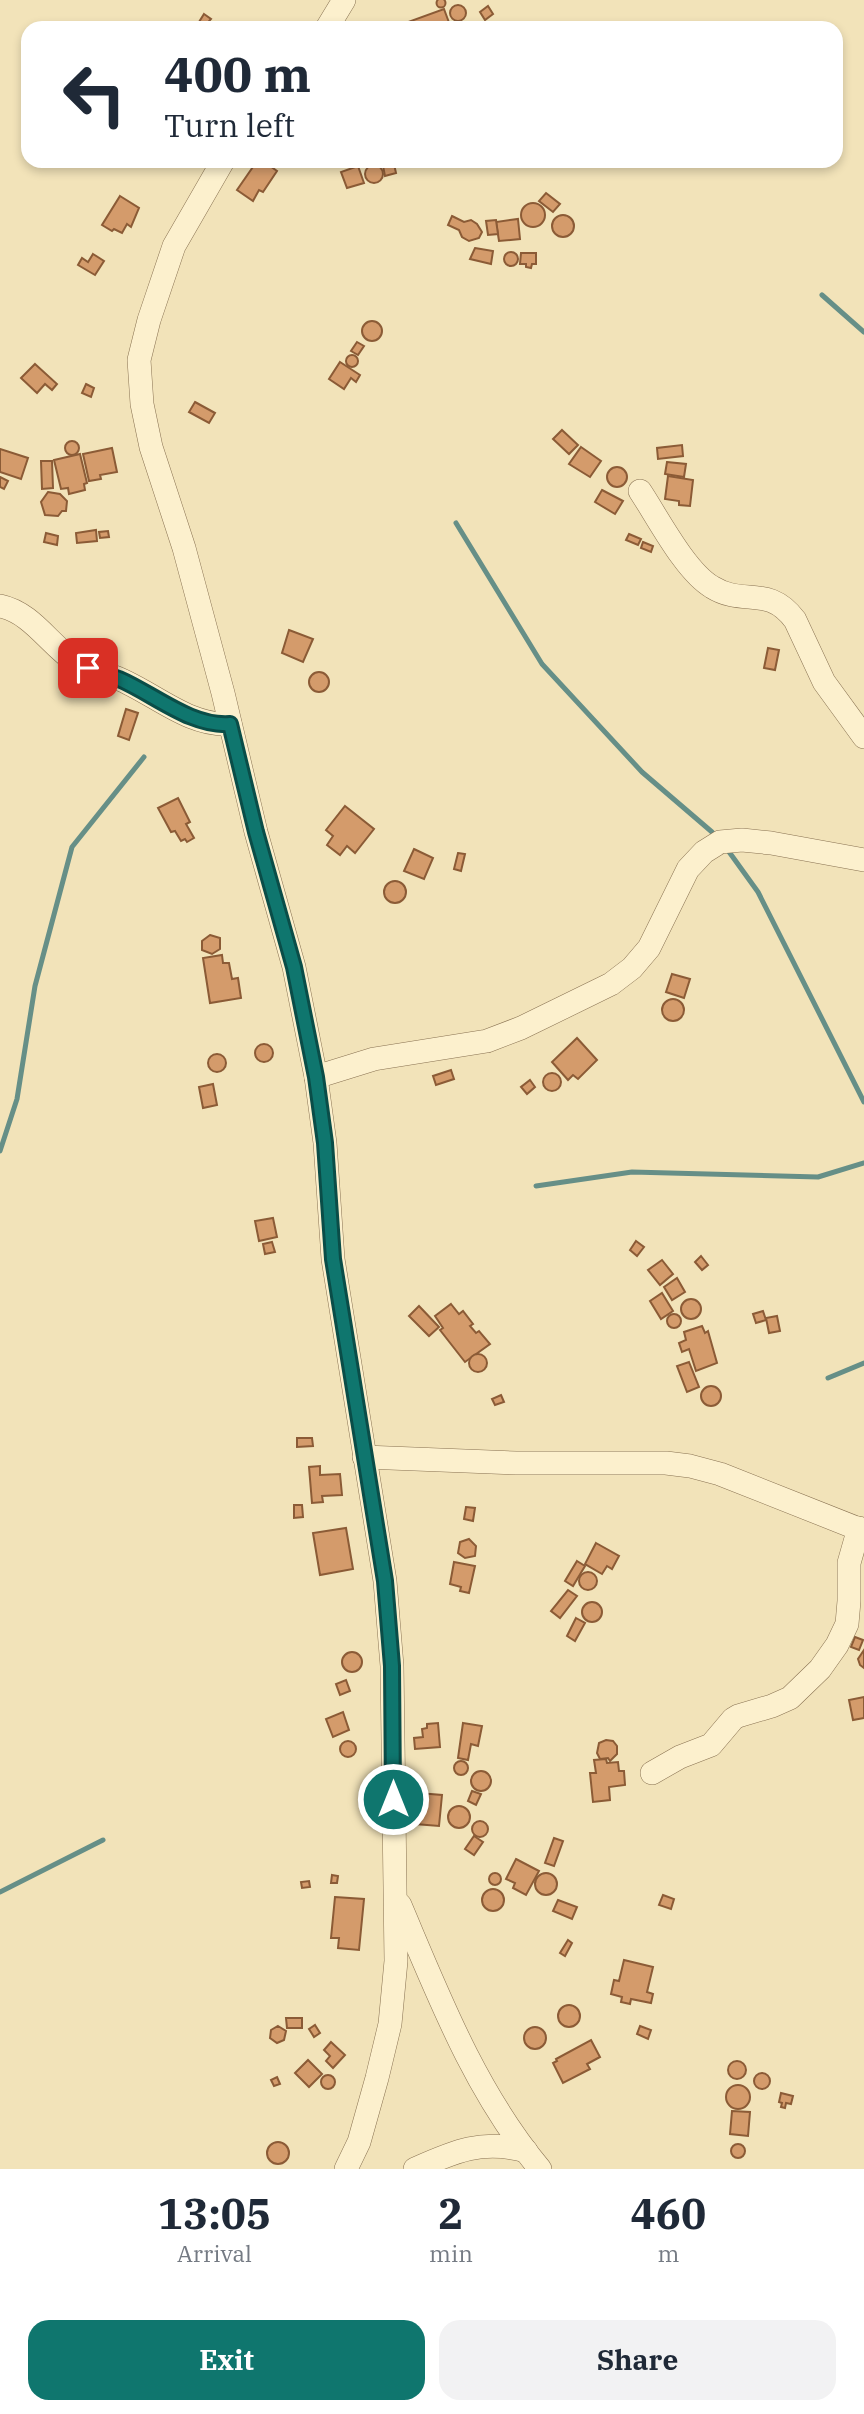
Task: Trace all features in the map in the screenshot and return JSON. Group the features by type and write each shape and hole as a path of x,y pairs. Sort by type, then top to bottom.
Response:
{"street":[{"path":"331,21 344,0"},
{"path":"219,168 174,246 149,320 139,360 142,404 151,447 184,548 256,832 294,967 316,1077 325,1143 333,1259 385,1581 392,1666 396,1961 390,2024 359,2142 346,2169"},
{"path":"640,491 683,558 701,579 727,594 773,600 788,611 824,682 864,737"},
{"path":"0,606 23,614 77,663 118,678 197,720 215,725 230,724"},
{"path":"316,1077 374,1059 488,1041 611,984 632,968 649,948 688,870 704,852 720,842 741,840 771,843 864,860"},
{"path":"364,1457 690,1466 720,1474 862,1530 849,1563 847,1624 837,1645 820,1669 790,1698 733,1718 711,1745 680,1757 652,1773"},
{"path":"396,1895 446,2013 476,2075 506,2124 533,2160"},
{"path":"415,2169 454,2153 488,2145 506,2146 533,2160"}],"building":[{"path":"440,-1 446,3 441,8 436,3"},
{"path":"458,5 464,7 464,19 458,21 452,19 450,13 452,7"},
{"path":"488,6 493,14 485,20 480,12"},
{"path":"444,9 448,21 411,21"},
{"path":"204,14 211,19 209,21 200,21"},
{"path":"252,168 273,168 277,171 263,192 259,190 253,201 237,190"},
{"path":"359,168 364,183 347,188 341,172"},
{"path":"368,168 380,168 380,180 374,183 368,180 365,174"},
{"path":"383,168 395,168 396,173 385,176"},
{"path":"546,193 560,204 553,212 539,201"},
{"path":"120,196 139,208 131,227 127,224 122,233 102,225"},
{"path":"533,203 541,207 545,215 541,223 533,227 525,223 521,215 525,207"},
{"path":"563,215 573,222 574,226 567,236 563,237 553,230 552,226 559,216"},
{"path":"452,216 477,224 482,232 479,238 469,241 462,237 459,230 448,225"},
{"path":"518,219 520,239 499,241 496,222"},
{"path":"496,220 498,234 488,235 486,221"},
{"path":"475,248 493,251 491,264 470,259"},
{"path":"511,252 516,254 516,264 511,266 506,264 504,259 506,254"},
{"path":"521,253 536,253 536,264 532,264 531,268 520,264"},
{"path":"93,254 104,261 95,275 78,265 82,258 88,262"},
{"path":"372,321 379,324 382,331 379,338 372,341 365,338 362,331 365,324"},
{"path":"357,342 364,346 358,355 351,351"},
{"path":"352,355 358,361 352,367 346,361"},
{"path":"340,362 360,375 356,382 351,378 344,389 329,379"},
{"path":"35,364 57,384 52,390 45,384 37,393 21,378"},
{"path":"86,384 94,388 91,397 82,393"},
{"path":"195,402 215,413 209,423 189,412"},
{"path":"562,430 578,445 569,454 553,439"},
{"path":"72,441 77,443 77,453 72,455 67,453 65,448 67,443"},
{"path":"682,445 683,456 658,459 657,448"},
{"path":"581,447 601,461 590,477 569,464"},
{"path":"112,448 117,472 100,475 101,479 89,481 83,454"},
{"path":"0,449 28,458 21,479 0,472"},
{"path":"80,454 87,483 84,484 85,490 69,494 68,488 61,489 54,460"},
{"path":"41,461 52,461 53,488 42,489"},
{"path":"667,462 686,464 684,477 665,474"},
{"path":"617,467 624,470 627,477 624,484 617,487 610,484 607,477 610,470"},
{"path":"668,476 693,480 690,506 665,499"},
{"path":"0,477 8,481 4,489 0,487"},
{"path":"602,490 623,501 615,514 595,502"},
{"path":"48,492 60,494 67,501 66,511 62,511 58,516 45,515 41,502"},
{"path":"96,530 97,541 77,543 76,533"},
{"path":"108,531 109,537 100,538 99,532"},
{"path":"46,533 58,536 57,545 44,542"},
{"path":"629,534 641,539 638,545 626,540"},
{"path":"643,542 653,546 651,552 641,548"},
{"path":"289,630 313,639 303,662 282,653"},
{"path":"768,648 779,650 775,670 764,668"},
{"path":"319,672 326,675 329,682 326,689 319,692 312,689 309,682 312,675"},
{"path":"126,709 138,713 129,740 118,736"},
{"path":"178,798 190,822 186,824 194,838 187,842 185,839 181,841 175,831 171,832 158,808"},
{"path":"345,806 374,829 355,853 347,846 340,855 327,845 333,836 326,830"},
{"path":"414,849 433,858 424,879 404,871"},
{"path":"458,853 465,854 461,871 454,869"},
{"path":"395,881 403,884 406,892 403,900 395,903 387,900 384,892 387,884"},
{"path":"210,935 220,938 220,949 212,954 202,950 202,941"},
{"path":"222,955 223,963 229,963 232,979 238,978 241,998 210,1003 203,958"},
{"path":"672,974 690,979 684,998 666,992"},
{"path":"673,999 681,1002 684,1010 681,1018 673,1021 665,1018 662,1010 665,1002"},
{"path":"577,1038 597,1060 578,1079 573,1075 568,1080 552,1062"},
{"path":"264,1044 270,1047 273,1053 270,1059 264,1062 258,1059 255,1053 258,1047"},
{"path":"217,1054 223,1057 226,1063 223,1069 217,1072 211,1069 208,1063 211,1057"},
{"path":"451,1070 454,1079 436,1085 433,1076"},
{"path":"548,1073 556,1073 561,1082 559,1089 548,1091 543,1086 543,1078"},
{"path":"530,1080 535,1087 527,1094 521,1087"},
{"path":"213,1084 217,1105 203,1108 199,1087"},
{"path":"273,1218 277,1237 259,1241 255,1221"},
{"path":"636,1241 644,1247 637,1256 630,1250"},
{"path":"272,1242 275,1252 265,1254 263,1244"},
{"path":"701,1256 708,1265 702,1270 695,1262"},
{"path":"662,1260 673,1274 660,1285 648,1270"},
{"path":"677,1278 685,1292 672,1300 664,1287"},
{"path":"662,1293 673,1311 661,1319 650,1301"},
{"path":"691,1299 698,1302 701,1309 698,1316 691,1319 684,1316 681,1309 684,1302"},
{"path":"451,1304 459,1314 463,1311 473,1324 470,1326 476,1333 479,1331 490,1344 465,1362 440,1330 443,1328 435,1316"},
{"path":"419,1306 439,1327 429,1336 409,1316"},
{"path":"763,1311 766,1320 756,1323 753,1314"},
{"path":"674,1314 679,1316 679,1326 674,1328 669,1326 667,1321 669,1316"},
{"path":"777,1316 780,1331 769,1333 766,1318"},
{"path":"702,1326 705,1333 708,1331 717,1363 696,1371 689,1349 682,1352 679,1343 686,1340 684,1332"},
{"path":"478,1354 484,1357 487,1363 484,1369 478,1372 472,1369 469,1363 472,1357"},
{"path":"689,1362 699,1387 687,1392 677,1366"},
{"path":"711,1386 718,1389 721,1396 718,1403 711,1406 704,1403 701,1396 704,1389"},
{"path":"501,1395 504,1402 495,1405 492,1399"},
{"path":"297,1438 312,1438 313,1446 297,1447"},
{"path":"320,1466 320,1475 340,1474 342,1495 322,1496 323,1502 312,1503 309,1467"},
{"path":"294,1505 302,1505 303,1517 294,1518"},
{"path":"466,1507 475,1508 473,1521 464,1519"},
{"path":"346,1528 353,1569 320,1575 313,1533"},
{"path":"469,1539 476,1546 475,1556 465,1558 458,1553 460,1542"},
{"path":"596,1543 619,1556 612,1569 607,1566 602,1574 585,1564"},
{"path":"577,1561 585,1566 573,1586 565,1581"},
{"path":"454,1562 475,1566 469,1593 450,1584"},
{"path":"584,1572 592,1572 597,1581 595,1588 584,1590 579,1585 579,1577"},
{"path":"568,1590 577,1596 560,1618 551,1611"},
{"path":"592,1602 599,1605 602,1612 599,1619 592,1622 585,1619 582,1612 585,1605"},
{"path":"576,1618 585,1623 575,1641 567,1636"},
{"path":"855,1637 863,1640 859,1650 851,1647"},
{"path":"864,1650 864,1668 858,1659"},
{"path":"348,1652 356,1652 362,1662 356,1672 348,1672 342,1666 342,1658"},
{"path":"346,1680 350,1691 340,1695 336,1684"},
{"path":"864,1697 864,1718 853,1720 849,1700"},
{"path":"343,1712 349,1730 333,1737 326,1719"},
{"path":"438,1723 440,1747 415,1749 414,1738 423,1737 422,1729 427,1728 427,1724"},
{"path":"463,1723 482,1726 478,1746 471,1744 468,1760 458,1758"},
{"path":"345,1741 351,1741 356,1749 354,1755 345,1757 340,1752 340,1746"},
{"path":"613,1741 617,1746 617,1754 610,1761 608,1758 600,1759 597,1753 599,1743"},
{"path":"606,1759 607,1763 618,1762 619,1771 624,1771 625,1785 609,1787 610,1800 593,1802 590,1773 596,1773 594,1760"},
{"path":"458,1761 464,1761 468,1768 464,1775 458,1775 454,1771 454,1765"},
{"path":"481,1771 488,1774 491,1781 488,1788 481,1791 474,1788 471,1781 474,1774"},
{"path":"472,1791 481,1794 476,1805 468,1801"},
{"path":"418,1793 442,1795 439,1826 415,1824"},
{"path":"459,1806 467,1809 470,1817 467,1825 459,1828 451,1825 448,1817 451,1809"},
{"path":"480,1821 486,1823 486,1835 480,1837 474,1835 472,1829 474,1823"},
{"path":"474,1836 483,1842 474,1855 465,1849"},
{"path":"554,1838 563,1841 554,1866 545,1863"},
{"path":"516,1859 539,1871 526,1895 513,1888 515,1883 506,1879"},
{"path":"495,1873 501,1879 495,1885 489,1879"},
{"path":"546,1873 554,1876 557,1884 554,1892 546,1895 538,1892 535,1884 538,1876"},
{"path":"332,1875 338,1876 337,1883 331,1883"},
{"path":"309,1881 310,1887 302,1888 301,1882"},
{"path":"493,1889 501,1892 504,1900 501,1908 493,1911 485,1908 482,1900 485,1892"},
{"path":"663,1895 674,1899 671,1909 659,1905"},
{"path":"335,1897 364,1899 359,1950 338,1948 339,1938 331,1938"},
{"path":"558,1900 577,1907 572,1919 553,1911"},
{"path":"568,1940 572,1943 565,1956 560,1953"},
{"path":"624,1960 653,1967 647,1992 653,1994 651,2003 631,1999 630,2004 621,2002 622,1997 611,1994 614,1980 619,1981"},
{"path":"569,2005 577,2008 580,2016 577,2024 569,2027 561,2024 558,2016 561,2008"},
{"path":"286,2018 302,2018 302,2028 287,2028"},
{"path":"315,2025 320,2033 314,2037 309,2029"},
{"path":"278,2026 286,2031 284,2040 277,2043 270,2038 271,2030"},
{"path":"640,2026 651,2030 648,2039 637,2034"},
{"path":"535,2027 543,2030 546,2038 543,2046 535,2049 527,2046 524,2038 527,2030"},
{"path":"591,2040 600,2057 587,2064 590,2069 563,2083 553,2063"},
{"path":"331,2042 345,2055 333,2068 326,2061 330,2056 324,2050"},
{"path":"308,2060 322,2074 309,2087 295,2073"},
{"path":"733,2061 741,2061 746,2070 744,2077 733,2079 728,2074 728,2066"},
{"path":"762,2073 768,2075 768,2087 762,2089 756,2087 754,2081 756,2075"},
{"path":"325,2075 331,2075 335,2082 331,2089 325,2089 321,2085 321,2079"},
{"path":"277,2077 280,2084 274,2086 271,2080"},
{"path":"738,2085 747,2088 750,2097 747,2106 738,2109 729,2106 726,2097 729,2088"},
{"path":"781,2093 793,2096 791,2104 786,2103 785,2108 781,2107 782,2103 779,2102"},
{"path":"732,2111 750,2112 748,2136 730,2134"},
{"path":"278,2142 286,2145 289,2153 286,2161 278,2164 270,2161 267,2153 270,2145"},
{"path":"735,2144 741,2144 745,2151 741,2158 735,2158 731,2154 731,2148"}],"waterway":[{"path":"822,295 864,332"},
{"path":"456,523 542,664 642,772 712,832"},
{"path":"0,1151 17,1099 35,986 72,847 144,757"},
{"path":"727,849 758,892 864,1102"},
{"path":"536,1186 632,1172 818,1177 864,1163"},
{"path":"828,1378 864,1363"},
{"path":"0,1892 103,1840"}],"route":[{"path":"88,668 118,678 197,720 215,725 230,724 256,832 294,967 316,1077 325,1143 333,1259 385,1581 392,1666 393,1799"}]}
